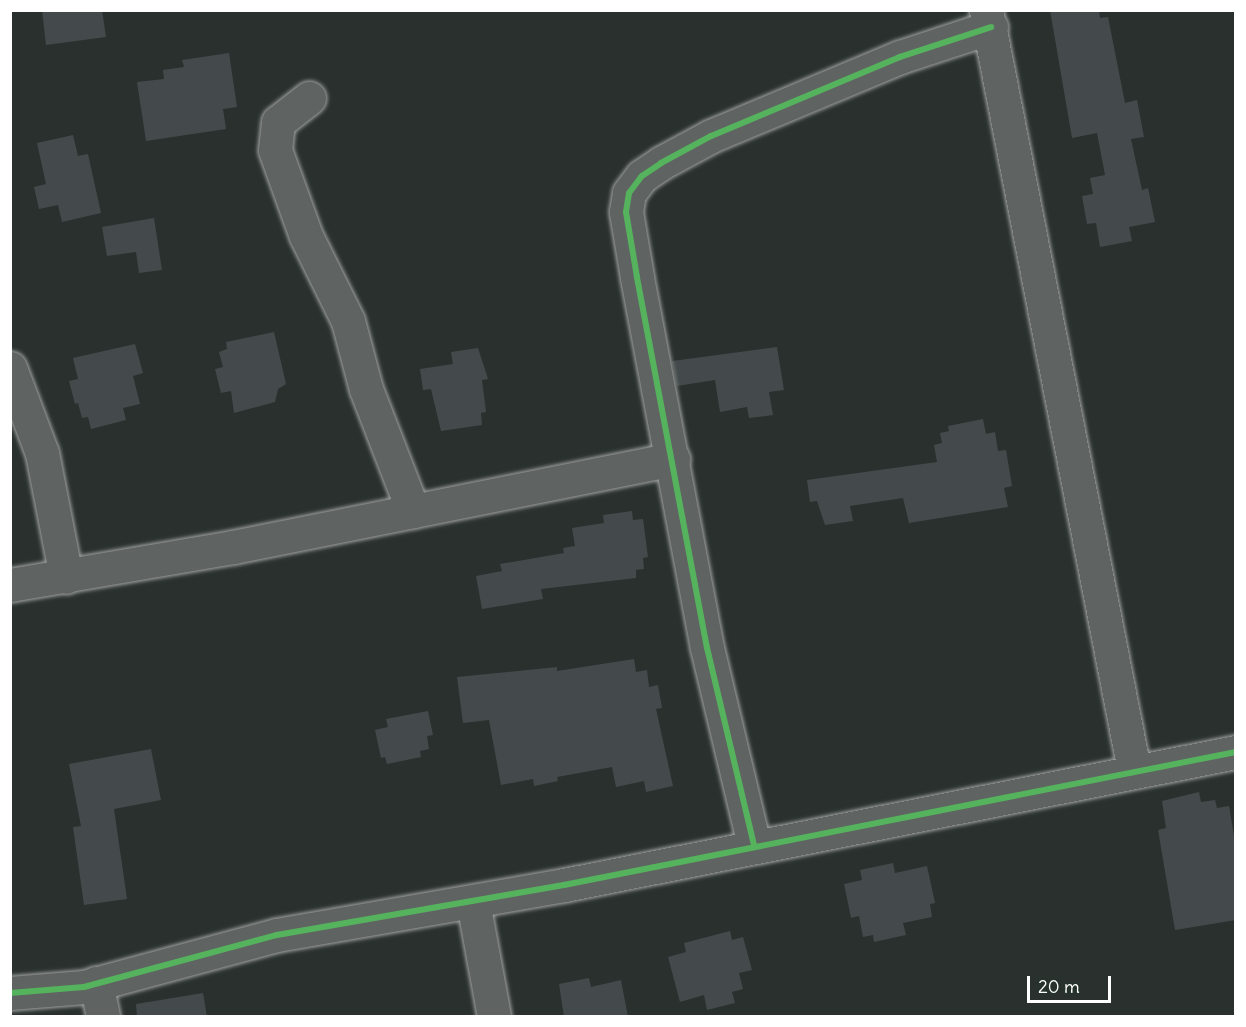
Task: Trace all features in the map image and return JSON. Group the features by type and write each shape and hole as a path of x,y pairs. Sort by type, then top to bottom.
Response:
{"street":[{"path":"754,845 707,648 626,212 629,193 642,176 711,136 988,19 1134,770"},
{"path":"309,98 278,122 275,150 306,236 348,321 366,389 413,511"},
{"path":"10,368 42,453 66,577"},
{"path":"10,585 66,577 673,459"},
{"path":"10,993 96,983 277,935 473,902 754,845 900,819 1134,770 1236,752"},
{"path":"473,902 494,1017"},
{"path":"96,983 103,1017"}],"building":[{"path":"42,10 102,10 106,37 46,45"},
{"path":"1050,10 1099,10 1100,18 1108,17 1125,103 1137,100 1144,137 1131,139 1142,190 1148,188 1155,222 1129,227 1132,241 1100,247 1096,223 1087,224 1082,196 1093,194 1090,178 1105,175 1097,133 1072,138"},
{"path":"229,53 237,107 223,109 226,129 146,141 137,82 164,79 163,70 184,67 182,60"},
{"path":"73,135 78,156 88,154 101,213 62,222 58,205 39,209 34,187 46,184 37,143"},
{"path":"154,218 162,270 139,273 136,252 107,256 102,227"},
{"path":"274,332 286,384 278,389 275,402 234,413 231,391 221,393 215,369 223,367 219,352 227,349 226,342"},
{"path":"135,344 143,373 133,376 140,404 123,408 126,420 91,429 88,417 82,418 78,403 75,404 69,381 78,379 73,358"},
{"path":"777,347 784,390 769,392 773,415 749,418 747,407 720,412 715,380 677,386 672,361"},
{"path":"478,348 488,379 482,380 486,412 481,413 482,425 441,431 431,389 423,390 420,369 453,364 451,352"},
{"path":"983,419 986,434 995,432 998,451 1006,450 1012,486 1004,488 1008,507 909,523 903,498 850,506 853,521 825,525 817,501 810,502 807,480 937,462 934,445 942,443 940,433 949,431 948,426"},
{"path":"632,511 633,520 643,519 648,557 643,558 644,569 636,570 636,578 541,589 543,599 482,609 476,576 502,571 500,564 564,553 563,548 575,546 572,528 604,523 603,515"},
{"path":"634,659 636,672 647,670 649,687 658,685 662,708 656,709 673,786 646,792 644,781 616,787 612,767 557,777 558,781 534,786 533,779 501,785 489,720 463,723 457,677 557,667 557,671"},
{"path":"428,711 433,735 427,736 429,749 420,751 421,757 387,764 385,757 381,758 375,730 388,727 386,719"},
{"path":"151,749 161,800 114,809 127,899 84,905 73,827 81,826 69,764"},
{"path":"1199,792 1201,802 1215,800 1217,808 1229,806 1236,848 1236,920 1175,930 1158,830 1166,828 1162,801"},
{"path":"893,863 895,873 927,866 935,903 930,904 932,917 903,923 906,935 874,942 873,935 863,937 859,916 851,918 844,884 862,880 860,870"},
{"path":"730,931 732,940 743,937 752,970 739,973 743,989 732,992 735,1003 707,1010 704,995 680,1002 668,957 686,952 684,943"},
{"path":"589,978 591,987 621,980 628,1017 564,1017 559,984"},
{"path":"203,993 207,1017 137,1017 136,1004"}],"cycle path":[{"path":"754,845 707,648 637,277 626,212 629,193 642,176 711,136 900,57 991,27"},
{"path":"10,993 84,987 277,935 564,885 1236,752"}]}
